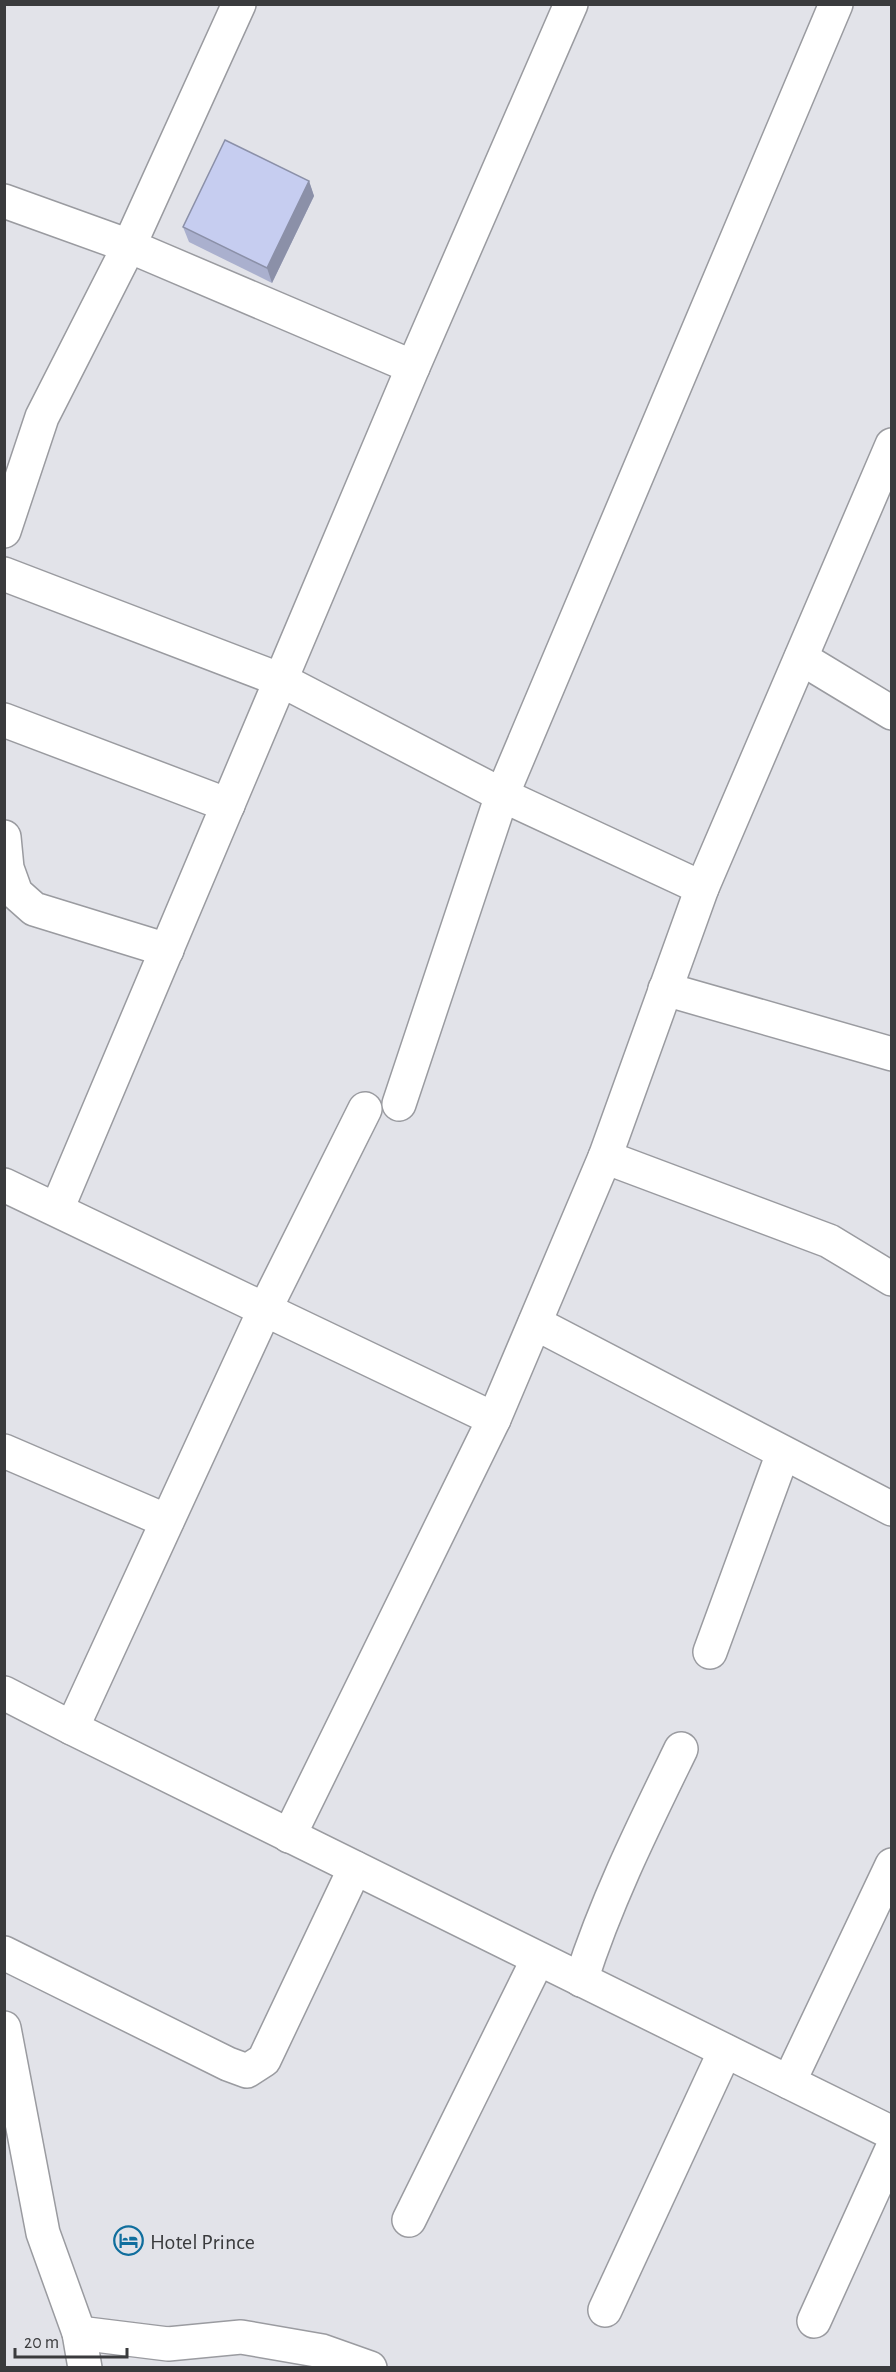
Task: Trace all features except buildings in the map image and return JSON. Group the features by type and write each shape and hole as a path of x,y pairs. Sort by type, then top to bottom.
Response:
{"street":[{"path":"4,531 42,417 129,246 239,4"},
{"path":"57,1209 413,367 571,4"},
{"path":"399,1104 502,795 836,4"},
{"path":"4,201 129,246 413,367"},
{"path":"289,1836 494,1419 604,1157 702,888 891,446"},
{"path":"4,574 281,680 502,795 702,888"},
{"path":"801,658 891,713"},
{"path":"4,720 228,805"},
{"path":"4,837 6,868 16,893 34,909 167,950"},
{"path":"665,989 891,1054"},
{"path":"72,1728 265,1308 365,1110"},
{"path":"604,1157 829,1241 891,1279"},
{"path":"4,1185 494,1419"},
{"path":"535,1323 891,1509"},
{"path":"4,1451 167,1521"},
{"path":"710,1652 783,1453"},
{"path":"4,1693 891,2133"},
{"path":"581,1980 598,1926 624,1864 681,1749"},
{"path":"789,2082 891,1865"},
{"path":"4,1953 228,2064 247,2071 264,2060 355,1868"},
{"path":"409,2220 538,1959"},
{"path":"4,2028 43,2233 79,2333 85,2367"},
{"path":"605,2310 725,2051"},
{"path":"814,2320 891,2149"},
{"path":"79,2333 168,2344 241,2337 322,2351 370,2367"}],"place":[{"name":"Hotel Prince","path":"129,2241"}]}
